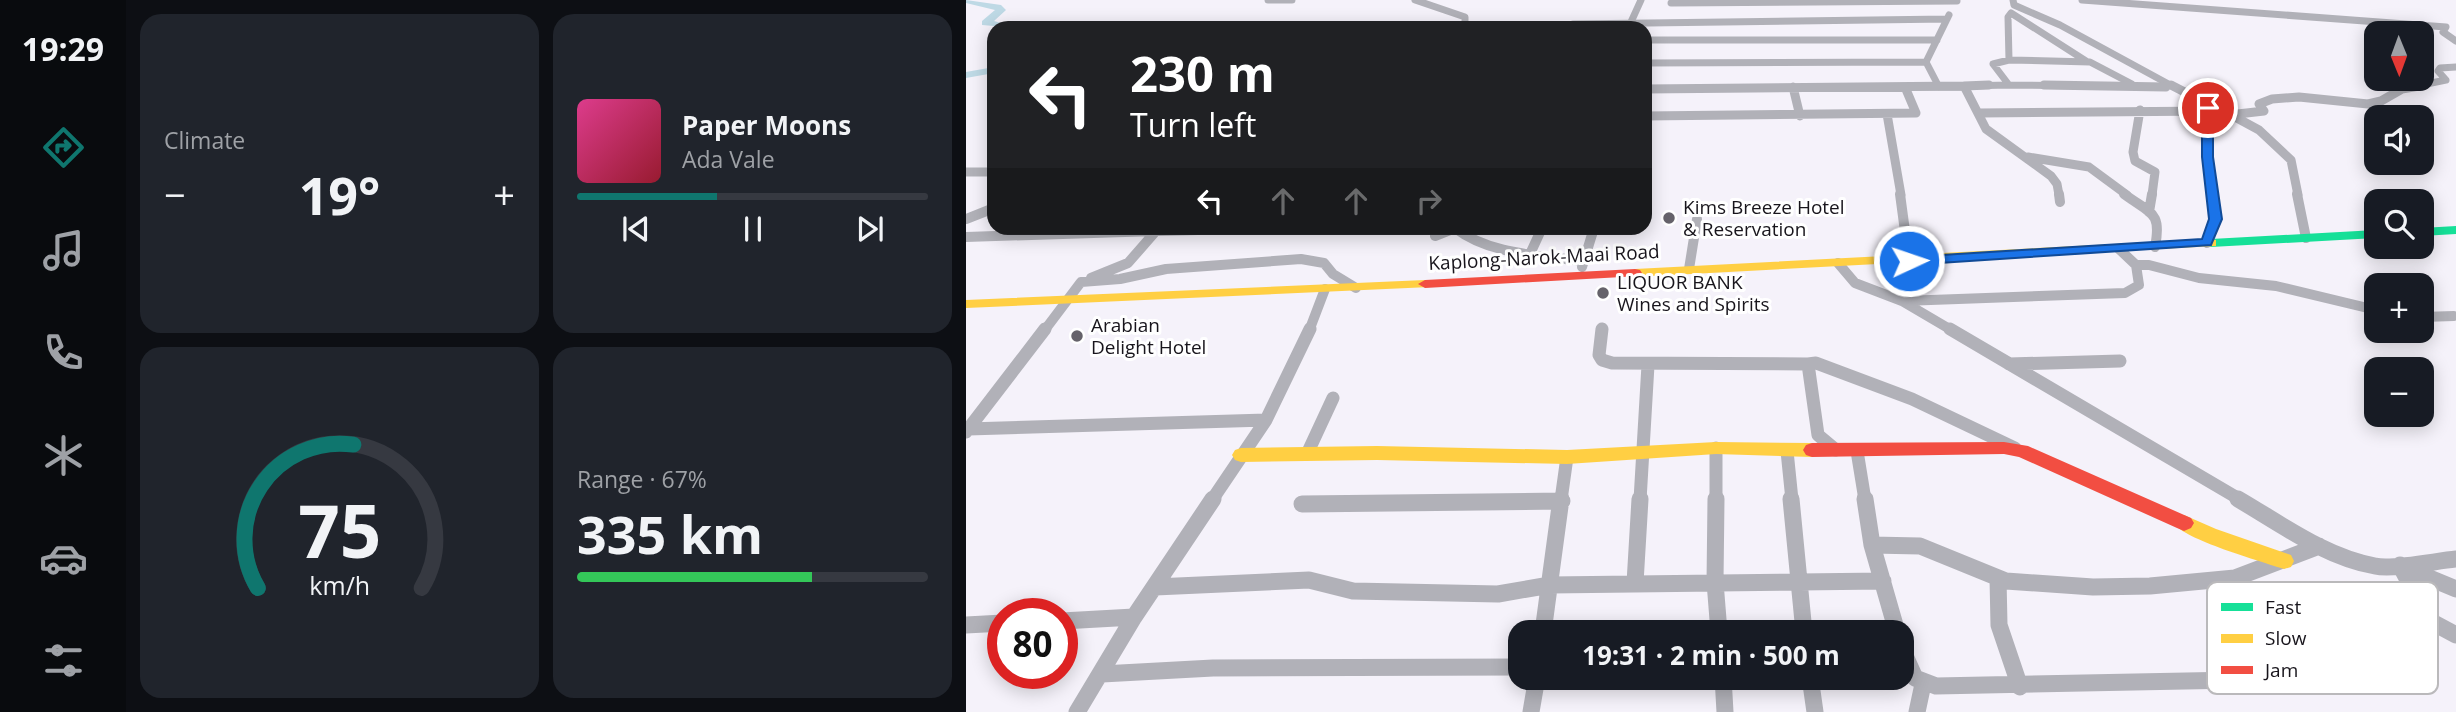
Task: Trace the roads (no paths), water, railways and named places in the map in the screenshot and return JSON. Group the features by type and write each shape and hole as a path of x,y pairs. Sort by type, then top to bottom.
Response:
{"main road":[{"path":"2434,231 2456,230"},
{"name":"Kaplong-Narok-Maai Road","path":"966,304 1356,288 1582,268 1689,270 1909,261 2364,235"},
{"path":"1241,455 1567,457 1716,448 1857,451 2004,448 2022,452 2094,481 2209,535 2284,561"}],"street":[{"path":"1268,0 1292,0"},
{"path":"1415,0 1465,17 1465,21"},
{"path":"1633,21 1642,0"},
{"path":"2012,0 2014,5 2060,25 2259,130 2291,160 2306,238"},
{"path":"2082,0 2446,27 2443,32 2456,41"},
{"path":"1671,3 1958,1"},
{"path":"1926,62 1958,1"},
{"path":"2009,60 2008,17 2021,8"},
{"path":"2011,13 2053,42 2132,85"},
{"path":"1652,25 1947,19"},
{"path":"1652,40 1937,40"},
{"path":"2009,85 1993,64 2009,60 2090,62"},
{"path":"1652,65 1926,62"},
{"path":"1926,62 1939,87"},
{"path":"1733,64 1733,88"},
{"path":"1980,113 2209,110 2230,115 2258,113 2263,111 2259,104 2291,96 2367,104 2381,102 2397,91 2441,83 2446,80 2445,75 2438,71 2440,68 2456,67"},
{"path":"1652,89 2162,85 2209,110"},
{"path":"1964,86 1986,129 2028,157 2057,184 2060,202"},
{"path":"1652,116 1916,113 1905,87"},
{"path":"1793,88 1800,116"},
{"path":"2140,110 2133,152 2135,161 2155,172 2149,212"},
{"path":"2207,243 2216,219 2208,157 2209,110"},
{"path":"1887,114 1896,158 1909,261"},
{"path":"2028,157 2089,167 2149,212 2159,225 2155,247"},
{"path":"966,172 987,172"},
{"path":"966,219 987,211"},
{"path":"1689,270 1697,219"},
{"path":"966,237 1029,235"},
{"path":"967,430 1081,282 1128,263 1152,235"},
{"path":"1464,235 1472,241 1582,268 1592,235"},
{"path":"1530,254 1539,235"},
{"path":"1902,302 2125,293 2139,285 2136,265 2119,249"},
{"path":"1081,282 1120,279 1166,269 1301,259 1324,263 1333,274 1356,288"},
{"path":"1838,263 1855,283 1902,302 2319,546 2340,556 2377,566 2456,559"},
{"path":"2136,265 2149,265 2199,278 2276,286 2364,307"},
{"path":"1077,712 1134,617 1266,420 1316,317 1325,289"},
{"path":"2434,317 2454,316"},
{"path":"1602,329 1599,355 1602,360 1612,363 1816,363 1912,399 2022,452"},
{"path":"2009,364 2120,361"},
{"path":"1808,364 1818,435 1836,450"},
{"path":"1635,583 1648,365"},
{"path":"1307,454 1333,398"},
{"path":"967,430 1266,420"},
{"path":"1716,448 1715,582 1718,620"},
{"path":"1787,450 1803,620"},
{"path":"1857,451 1872,545 1894,620"},
{"path":"1546,620 1567,457"},
{"path":"1303,504 1388,500 1481,503 1562,501"},
{"path":"1872,545 1920,546 1998,578 2018,583 2150,586 2235,578 2319,546"},
{"path":"2400,565 2456,589"},
{"path":"2400,565 2409,582"},
{"path":"1998,578 1999,625 2020,687"},
{"path":"1155,587 1309,580 1353,591 1498,594 1550,585 1883,582"},
{"path":"1078,620 1134,617"},
{"path":"966,625 987,624"},
{"path":"2438,625 2456,635"},
{"path":"1101,674 1213,668 1508,667"},
{"path":"1914,677 1923,684 1960,687 2207,681"},
{"path":"1917,712 1923,684"},
{"path":"1531,712 1535,690"},
{"path":"1724,690 1725,712"},
{"path":"1812,690 1815,712"}],"waterway":[{"path":"966,0 998,7 1001,10 988,21"},
{"path":"966,75 987,71"}],"place":[{"name":"Kims Breeze Hotel & Reservation","path":"1669,218"},
{"name":"LIQUOR BANK Wines and Spirits","path":"1603,293"},
{"name":"Arabian Delight Hotel","path":"1077,336"}]}
